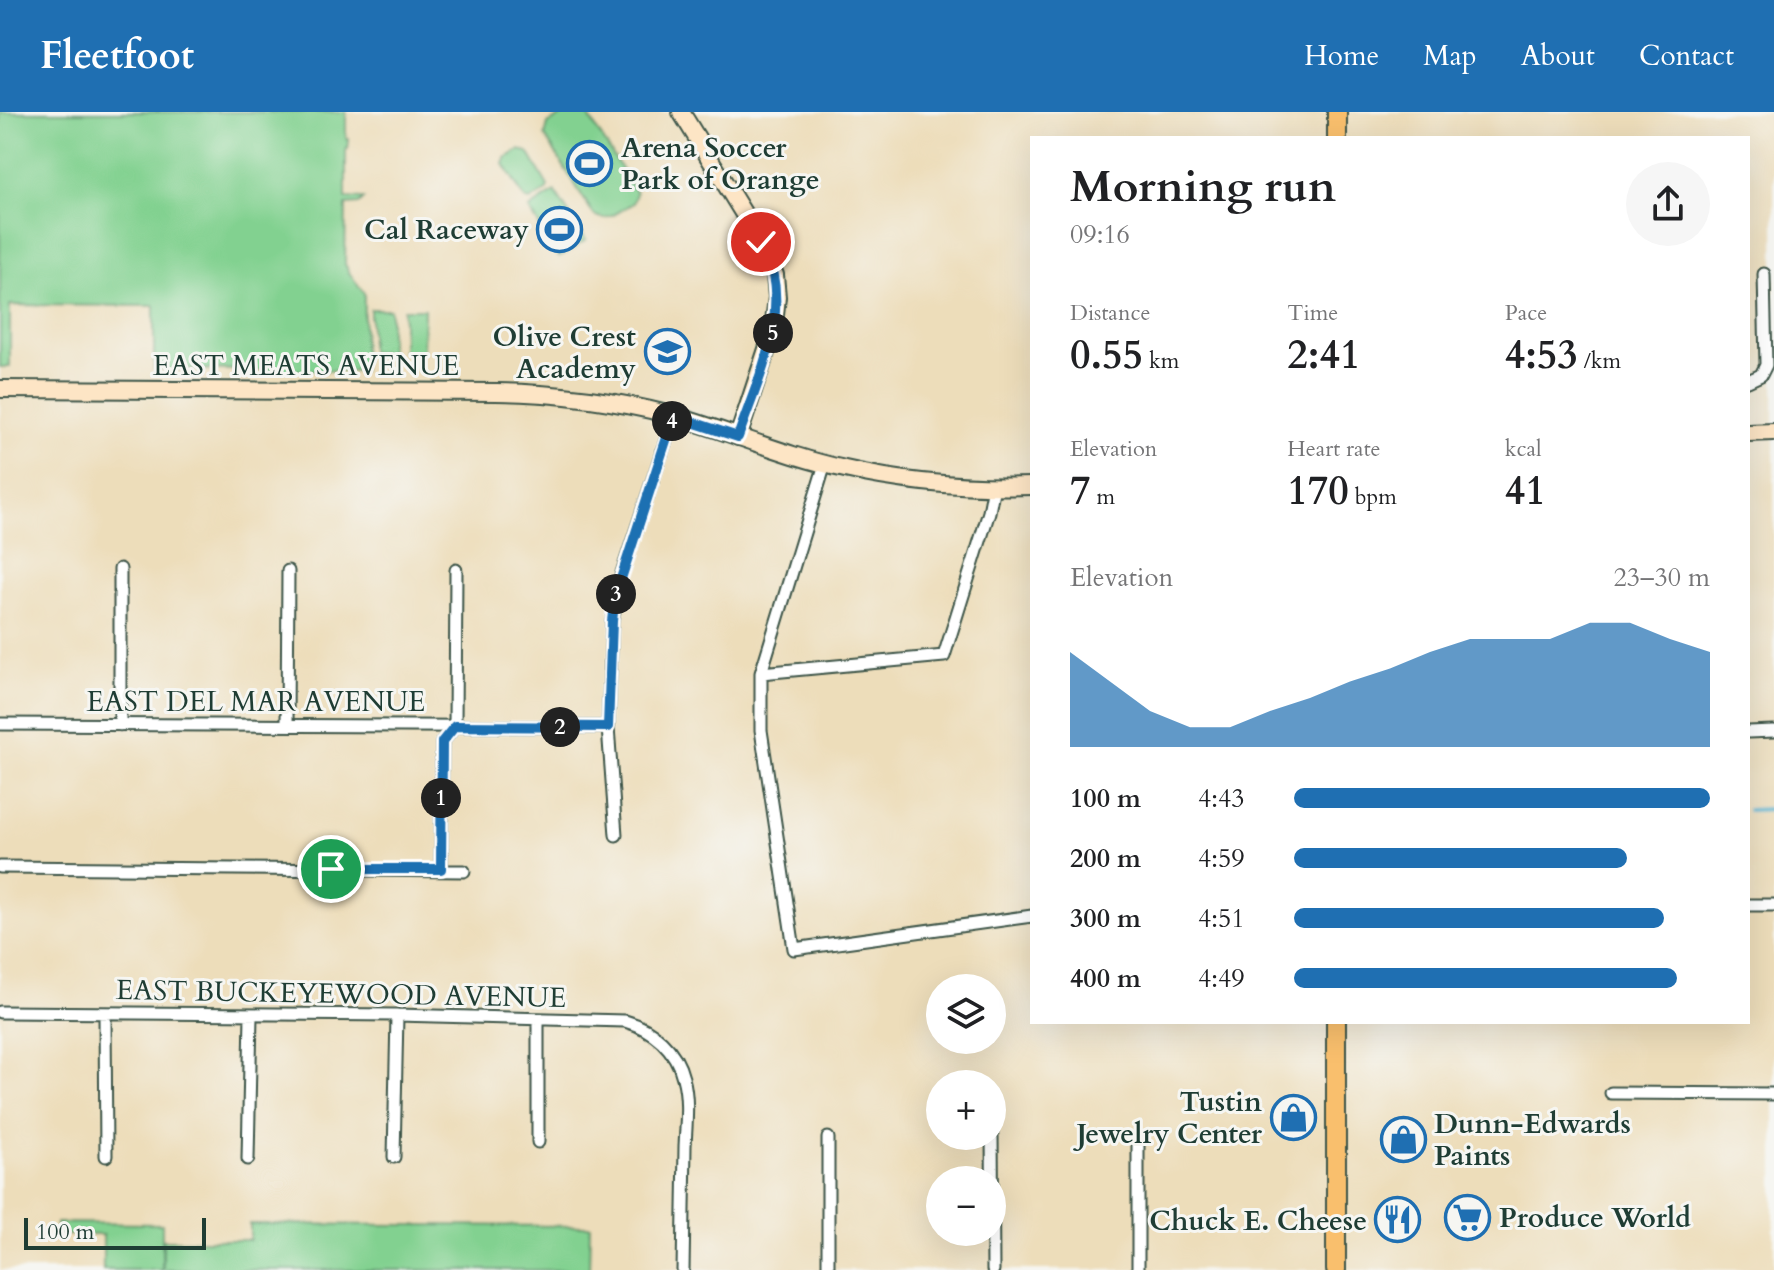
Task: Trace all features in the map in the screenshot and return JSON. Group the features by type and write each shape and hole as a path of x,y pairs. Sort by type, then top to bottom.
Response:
{"main road":[{"path":"1337,112 1337,136"},
{"path":"1336,1024 1336,1270"}],"street":[{"path":"681,112 761,242 775,275 777,297 773,331 738,437"},
{"path":"1750,380 1761,375 1766,365 1764,274"},
{"name":"EAST MEATS AVENUE","path":"0,389 519,393 594,399 674,416 825,464 907,481 1030,486"},
{"path":"616,835 608,727 615,597 674,416"},
{"path":"1750,433 1774,432"},
{"path":"825,464 761,673 761,730 794,949 1030,916"},
{"path":"761,673 944,656 989,512 994,486"},
{"path":"120,569 120,725"},
{"path":"441,869 442,742 455,726 456,570"},
{"path":"287,725 288,571"},
{"name":"EAST DEL MAR AVENUE","path":"0,724 608,727"},
{"path":"1750,732 1774,731"},
{"path":"0,867 464,871"},
{"path":"1750,905 1774,905"},
{"name":"EAST BUCKEYEWOOD AVENUE","path":"0,1012 397,1015 625,1021 653,1033 670,1051 683,1078 683,1270"},
{"path":"105,1014 106,1156"},
{"path":"248,1159 251,1015"},
{"path":"394,1157 397,1015"},
{"path":"538,1019 538,1142"},
{"path":"1611,1093 1774,1094"},
{"path":"828,1138 828,1270"},
{"path":"1138,1140 1138,1270"},
{"path":"992,1150 993,1270"}],"green space":[{"path":"0,112 346,112 346,139 349,139 346,149 346,198 364,199 359,204 346,205 345,264 364,293 363,371 154,369 154,306 10,305 10,367 0,367"},
{"name":"Arena Soccer Park of Orange","path":"568,112 586,112 636,193 633,203 614,215 604,218 594,215 545,136 548,124"},
{"path":"520,150 528,152 548,186 546,191 530,201 525,199 504,164 506,158"},
{"name":"Cal Raceway","path":"555,192 586,240 559,257 529,209"},
{"path":"370,309 390,309 390,352 370,352"},
{"path":"403,309 424,309 423,352 403,352"},
{"path":"56,1223 162,1224 162,1270 103,1270 103,1235 56,1235"},
{"path":"250,1224 590,1226 589,1270 163,1270 163,1240 250,1240"}],"waterway":[{"path":"1750,810 1774,809"}],"place":[{"name":"Arena Soccer Park of Orange","path":"590,163"},
{"name":"Cal Raceway","path":"560,229"},
{"name":"Olive Crest Academy","path":"667,352"},
{"name":"Tustin Jewelry Center","path":"1293,1117"},
{"name":"Dunn-Edwards Paints","path":"1403,1139"},
{"name":"Produce World","path":"1468,1217"},
{"name":"Chuck E. Cheese","path":"1398,1220"}],"route":[{"path":"331,869 441,869 442,742 455,726 608,727 615,597 674,416 738,437 768,347 777,297 775,275 761,242"}]}
